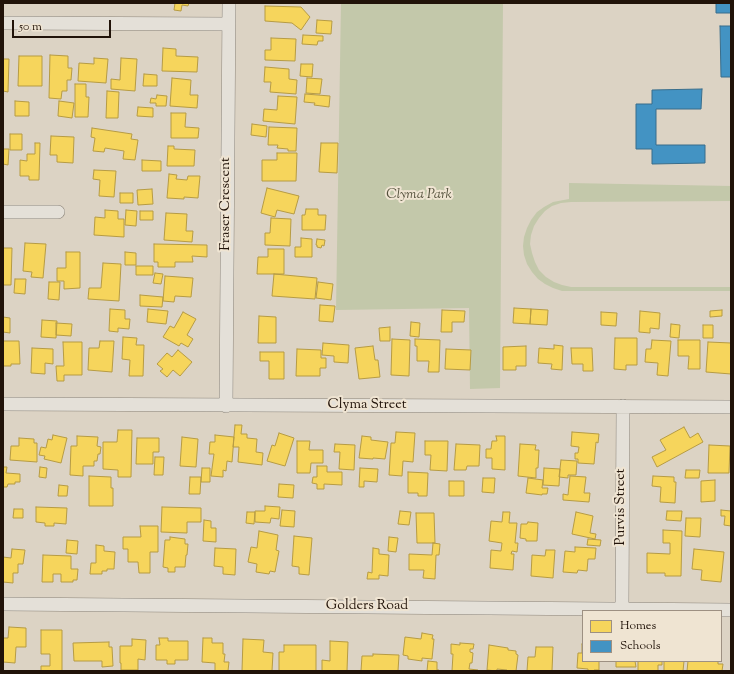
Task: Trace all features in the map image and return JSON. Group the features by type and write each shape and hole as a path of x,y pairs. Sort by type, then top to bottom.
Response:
{"street":[{"name":"Fraser Crescent","path":"226,406 228,3"},
{"path":"3,23 228,24"},
{"path":"3,212 58,212"},
{"name":"Clyma Street","path":"3,404 731,407"},
{"name":"Purvis Street","path":"622,608 623,406"},
{"name":"Golders Road","path":"3,604 731,610"}],"green space":[{"name":"Clyma Park","path":"341,3 503,3 500,388 470,389 469,308 336,310"},
{"path":"569,183 731,186 731,201 571,202 552,206 545,211 534,226 530,244 535,262 539,270 546,277 554,282 571,287 731,287 731,291 562,291 545,284 538,279 527,264 523,246 524,237 531,220 537,212 553,202 569,199"}],"building: Homes":[{"path":"175,3 189,3 188,6 182,5 181,11 174,10"},
{"path":"265,6 301,7 310,17 301,30 292,23 265,21"},
{"path":"317,20 332,21 331,34 316,33"},
{"path":"303,35 323,36 323,41 318,41 317,45 302,44"},
{"path":"271,38 296,39 295,61 265,60 265,50 271,50"},
{"path":"163,48 176,49 176,56 198,57 197,72 162,71"},
{"path":"50,55 68,56 68,68 72,68 71,80 67,80 67,91 62,91 61,99 49,98"},
{"path":"19,56 42,56 42,86 18,86"},
{"path":"94,58 108,59 106,83 78,81 79,63 94,64"},
{"path":"121,58 137,59 135,91 111,89 111,79 120,80"},
{"path":"3,59 9,59 8,92 3,91"},
{"path":"301,64 313,64 312,77 300,76"},
{"path":"265,67 289,69 289,79 297,80 296,94 270,92 271,82 264,82"},
{"path":"144,74 157,75 157,86 143,86"},
{"path":"172,78 191,80 190,95 198,95 197,108 170,106"},
{"path":"307,78 322,79 320,94 306,93"},
{"path":"75,84 86,84 86,97 89,97 88,117 75,117"},
{"path":"107,91 119,92 118,118 106,118"},
{"path":"305,94 330,96 329,107 304,102"},
{"path":"157,95 167,96 166,106 156,106 156,103 150,103 151,98 156,99"},
{"path":"278,96 297,97 295,124 263,121 264,109 277,110"},
{"path":"15,101 29,102 29,116 15,116"},
{"path":"59,101 74,103 72,118 58,116"},
{"path":"138,107 153,108 153,117 137,116"},
{"path":"171,113 186,113 185,127 199,128 198,138 171,138"},
{"path":"252,124 267,126 266,137 251,135"},
{"path":"269,127 297,128 296,151 288,151 288,149 277,148 278,145 268,145"},
{"path":"92,128 132,134 131,139 138,140 135,160 123,159 124,151 105,148 104,152 93,151 95,138 91,137"},
{"path":"10,134 22,134 22,150 10,150"},
{"path":"51,136 74,137 73,163 57,162 57,155 50,155"},
{"path":"35,143 40,143 39,180 29,180 29,176 20,176 20,160 27,161 27,154 35,154"},
{"path":"321,143 338,143 337,173 319,172"},
{"path":"168,146 174,146 174,149 195,150 194,166 167,166"},
{"path":"3,149 9,149 8,165 3,164"},
{"path":"277,153 297,153 296,181 262,181 262,160 277,160"},
{"path":"142,160 161,161 161,171 142,171"},
{"path":"94,170 116,171 114,197 99,196 100,180 93,179"},
{"path":"169,174 177,175 176,179 187,180 188,176 200,176 198,198 167,198"},
{"path":"267,188 299,196 294,214 277,210 275,217 261,213"},
{"path":"152,189 153,204 138,205 137,190"},
{"path":"120,193 133,193 133,203 120,203"},
{"path":"306,209 318,209 318,215 326,215 325,230 302,230 302,215 305,215"},
{"path":"105,210 118,211 118,219 124,219 124,237 94,235 95,217 105,218"},
{"path":"126,210 137,211 136,226 125,225"},
{"path":"140,211 153,211 153,220 140,220"},
{"path":"166,213 187,214 186,231 193,231 192,242 164,240"},
{"path":"271,218 291,219 290,246 265,245 265,233 270,233"},
{"path":"301,238 312,239 312,257 295,257 295,247 301,247"},
{"path":"317,239 325,240 324,246 322,245 321,248 317,247"},
{"path":"25,243 46,244 43,278 31,277 32,272 23,271"},
{"path":"154,244 207,245 207,257 192,256 193,262 175,262 175,267 158,267 158,262 154,262"},
{"path":"3,248 12,248 11,285 3,285"},
{"path":"268,249 284,249 284,274 257,274 258,257 268,257"},
{"path":"66,252 80,252 80,288 64,289 64,281 57,281 57,268 66,268"},
{"path":"125,252 136,253 136,265 125,265"},
{"path":"103,263 121,264 119,301 88,299 89,288 101,288"},
{"path":"136,266 153,266 153,275 136,275"},
{"path":"155,273 163,274 161,284 153,283"},
{"path":"274,274 317,278 315,299 272,296"},
{"path":"165,276 193,278 191,297 175,296 174,302 163,301"},
{"path":"15,279 26,279 25,294 14,293"},
{"path":"49,282 60,282 59,300 48,299"},
{"path":"318,282 333,284 331,300 316,298"},
{"path":"140,295 163,297 162,307 140,306"},
{"path":"320,305 335,306 333,322 319,321"},
{"path":"514,308 531,309 530,324 513,323"},
{"path":"110,309 125,310 125,319 130,319 129,329 118,328 118,332 109,331"},
{"path":"148,309 168,311 166,324 147,322"},
{"path":"531,309 548,310 547,325 530,324"},
{"path":"442,310 465,311 464,322 452,322 452,332 441,332"},
{"path":"722,310 722,316 710,317 710,311"},
{"path":"640,311 660,313 659,329 650,328 650,333 639,332"},
{"path":"183,312 196,319 187,335 193,339 188,347 181,343 179,346 163,337 170,326 174,328"},
{"path":"601,312 617,313 616,326 601,325"},
{"path":"259,316 276,317 276,343 258,343"},
{"path":"3,317 10,318 10,333 3,332"},
{"path":"42,320 57,321 56,338 41,337"},
{"path":"411,322 420,323 419,337 410,336"},
{"path":"56,323 72,324 71,336 56,335"},
{"path":"671,324 680,325 679,338 670,337"},
{"path":"703,325 713,325 713,338 703,338"},
{"path":"390,327 390,341 380,341 379,328"},
{"path":"123,337 137,338 136,345 144,345 143,376 129,376 130,360 122,359"},
{"path":"615,338 637,338 637,365 626,365 626,370 614,369"},
{"path":"392,339 410,340 409,376 391,375"},
{"path":"415,339 440,340 439,372 428,372 429,361 417,361 417,346 415,346"},
{"path":"652,340 671,341 668,376 657,375 658,363 645,362 646,349 651,349"},
{"path":"678,340 700,340 700,369 688,369 689,356 678,356"},
{"path":"3,341 19,341 20,364 3,366"},
{"path":"100,341 114,341 112,372 88,370 89,348 99,348"},
{"path":"63,342 82,342 82,375 64,375 64,381 57,381 56,366 64,366"},
{"path":"708,342 731,343 731,374 706,372"},
{"path":"323,343 349,345 348,363 334,362 334,356 322,355"},
{"path":"554,345 563,346 562,370 551,369 552,364 538,363 539,348 554,349"},
{"path":"373,346 375,360 378,360 380,377 359,379 355,348"},
{"path":"526,346 526,366 516,366 516,370 503,370 503,347"},
{"path":"32,348 53,349 53,364 45,363 45,374 31,373"},
{"path":"571,348 592,348 593,371 583,371 583,364 572,364"},
{"path":"297,349 321,350 321,358 326,358 326,368 320,368 320,376 296,376"},
{"path":"446,349 471,350 470,370 445,369"},
{"path":"178,350 192,362 180,376 173,370 167,377 160,371 163,369 157,364 167,353 172,357"},
{"path":"260,352 284,352 284,379 269,379 269,361 260,361"},
{"path":"235,425 242,425 241,434 247,434 247,438 257,439 256,452 263,453 262,465 238,462 239,447 233,447"},
{"path":"684,427 690,438 698,433 703,442 657,467 652,457 666,450 660,440"},
{"path":"118,430 132,430 131,477 118,477 118,470 103,469 103,442 117,442"},
{"path":"396,432 415,433 413,462 403,461 402,476 389,475 391,443 395,443"},
{"path":"572,432 599,434 598,443 596,442 594,464 578,463 578,459 575,459 575,453 578,453 579,447 571,446"},
{"path":"279,433 294,438 285,466 267,461 272,445 275,446"},
{"path":"53,435 67,438 61,463 44,459 45,456 39,455 41,447 46,448 48,439 52,440"},
{"path":"215,435 234,437 232,462 227,461 226,471 223,470 223,477 211,476 214,454 209,454 210,442 215,442"},
{"path":"77,436 98,437 97,446 101,447 97,461 94,461 94,466 83,466 83,476 70,475 71,446 77,446"},
{"path":"362,436 371,437 371,440 388,442 385,459 359,458"},
{"path":"496,436 505,436 505,470 492,469 492,458 486,458 486,449 491,449 492,441 497,441"},
{"path":"182,437 198,439 196,467 180,466"},
{"path":"19,438 34,439 34,443 37,443 37,462 10,460 11,446 19,446"},
{"path":"137,438 159,438 159,452 153,452 153,464 136,464"},
{"path":"297,441 310,441 309,450 323,450 323,463 311,463 310,473 297,473"},
{"path":"425,441 448,441 447,471 430,470 431,455 425,455"},
{"path":"335,444 355,445 354,470 339,469 340,452 334,452"},
{"path":"456,444 480,445 479,466 467,466 466,470 454,470"},
{"path":"520,444 536,445 535,450 539,450 536,478 518,476"},
{"path":"709,445 730,446 729,473 708,473"},
{"path":"155,457 164,457 163,475 154,475"},
{"path":"561,460 577,461 576,475 568,475 568,478 559,477"},
{"path":"317,466 327,466 327,472 342,472 342,485 324,484 324,489 317,489 317,484 312,483 313,477 317,477"},
{"path":"3,467 7,467 6,473 20,474 20,482 8,484 7,487 3,487"},
{"path":"40,467 47,468 46,478 39,477"},
{"path":"202,468 210,468 210,482 201,482"},
{"path":"360,468 378,469 377,482 364,481 364,487 359,487"},
{"path":"544,468 560,469 559,486 543,485"},
{"path":"686,470 700,470 699,478 685,478"},
{"path":"408,472 428,473 427,496 418,496 418,493 408,493"},
{"path":"89,476 111,477 111,488 113,488 113,506 89,506"},
{"path":"570,476 586,477 584,493 590,493 589,502 563,500 563,494 568,495"},
{"path":"653,476 674,477 674,482 676,482 675,503 660,502 661,487 652,486"},
{"path":"190,477 201,477 200,494 189,494"},
{"path":"483,478 495,478 494,493 482,492"},
{"path":"528,478 543,480 542,488 548,488 547,494 542,495 526,493"},
{"path":"715,480 715,501 701,502 701,481"},
{"path":"449,481 464,481 464,496 449,496"},
{"path":"279,484 294,485 293,498 278,497"},
{"path":"59,485 68,486 67,496 58,496"},
{"path":"265,506 280,507 279,519 271,518 270,523 255,522 255,511 265,511"},
{"path":"36,507 67,508 66,524 54,523 54,526 45,526 45,523 36,522"},
{"path":"162,507 201,508 201,522 187,522 187,533 161,532"},
{"path":"14,509 23,509 23,518 13,518"},
{"path":"282,510 295,511 294,527 280,526"},
{"path":"721,510 731,511 731,526 724,525 725,516 721,516"},
{"path":"400,511 411,512 409,525 398,524"},
{"path":"667,511 682,511 681,521 666,520"},
{"path":"247,512 255,512 254,524 246,523"},
{"path":"503,512 510,512 509,523 517,523 515,543 518,543 517,552 512,551 511,554 514,554 513,570 490,568 491,550 501,551 502,543 489,541 491,521 502,522"},
{"path":"576,512 593,516 590,533 596,534 595,539 572,534"},
{"path":"416,513 434,513 435,543 417,543"},
{"path":"686,518 701,518 700,537 685,536"},
{"path":"204,520 211,521 211,528 216,528 216,542 203,541"},
{"path":"528,522 538,523 537,541 526,541 526,539 520,538 521,524 527,524"},
{"path":"140,526 158,526 158,552 150,552 150,573 139,573 138,562 128,562 128,549 123,549 123,537 141,537"},
{"path":"663,530 682,531 681,576 665,576 665,573 647,573 647,553 670,554 670,543 663,543"},
{"path":"259,531 278,535 276,550 279,551 275,572 270,571 269,574 256,572 257,564 248,562 251,547 257,548"},
{"path":"294,536 312,538 309,575 299,574 299,567 292,566"},
{"path":"170,537 185,539 185,544 188,544 185,567 175,567 175,572 168,572 168,568 163,567 165,540 170,540"},
{"path":"389,537 398,538 396,552 388,551"},
{"path":"588,539 601,540 600,546 587,545"},
{"path":"67,540 78,541 77,554 66,553"},
{"path":"433,543 440,544 439,555 436,555 435,579 423,578 424,570 409,570 409,554 432,555"},
{"path":"96,545 104,546 104,551 115,552 114,569 102,571 102,574 90,574 91,563 96,563"},
{"path":"575,547 596,548 595,559 588,559 587,571 578,570 577,573 563,572 565,551 575,552"},
{"path":"215,548 236,549 235,575 223,574 223,567 214,566"},
{"path":"373,548 379,549 379,554 389,555 388,576 379,575 379,579 367,579 368,572 372,573"},
{"path":"12,549 25,550 23,564 18,564 18,573 13,573 13,583 3,582 3,557 11,558"},
{"path":"694,549 724,552 721,582 701,580 702,570 692,569"},
{"path":"546,550 555,550 553,578 531,576 532,555 545,556"},
{"path":"43,555 71,556 71,569 78,569 77,580 73,580 73,582 61,582 61,574 53,574 53,582 42,582"},
{"path":"9,627 26,628 26,647 16,647 15,663 3,662 3,638 8,638"},
{"path":"41,630 62,630 62,671 41,671 41,666 50,666 50,654 41,654"},
{"path":"422,633 433,635 432,659 422,658 422,661 408,659 408,656 403,655 405,637 421,639"},
{"path":"159,638 168,638 168,641 188,641 188,660 175,660 175,664 167,664 167,660 156,660 156,645 160,645"},
{"path":"203,638 212,638 212,643 223,643 223,654 225,654 224,662 229,662 228,671 215,671 215,663 202,662"},
{"path":"132,639 146,640 145,660 138,659 138,670 121,670 120,646 132,646"},
{"path":"243,639 264,640 263,652 273,653 272,671 242,671"},
{"path":"330,641 348,642 347,671 322,671 322,660 330,661"},
{"path":"109,642 109,647 112,647 113,666 102,667 102,661 74,661 73,643"},
{"path":"460,643 474,644 473,649 470,649 470,652 473,653 472,663 470,663 469,669 478,671 452,671 453,654 451,654 451,644 460,645"},
{"path":"284,645 316,645 316,671 279,671 279,652 284,652"},
{"path":"489,645 516,651 516,654 518,655 516,671 497,669 497,671 487,670"},
{"path":"536,647 553,647 552,671 527,671 528,657 535,657"},
{"path":"578,653 582,653 582,662 599,662 599,670 588,671 588,669 577,668"},
{"path":"373,654 399,655 398,671 361,671 362,656 373,656"},
{"path":"428,661 437,662 437,670 439,671 427,671"},
{"path":"616,662 635,662 636,667 616,667"},
{"path":"638,662 662,662 662,665 658,665 658,671 638,671"},
{"path":"664,662 684,662 683,671 664,671"},
{"path":"688,662 718,662 718,664 723,664 722,671 687,671"}],"building: Schools":[{"path":"716,3 731,3 731,13 716,13"},
{"path":"720,26 731,26 731,77 721,77"},
{"path":"702,89 701,109 656,109 656,145 705,145 705,163 652,164 652,149 636,149 636,104 652,104 652,90"}]}
